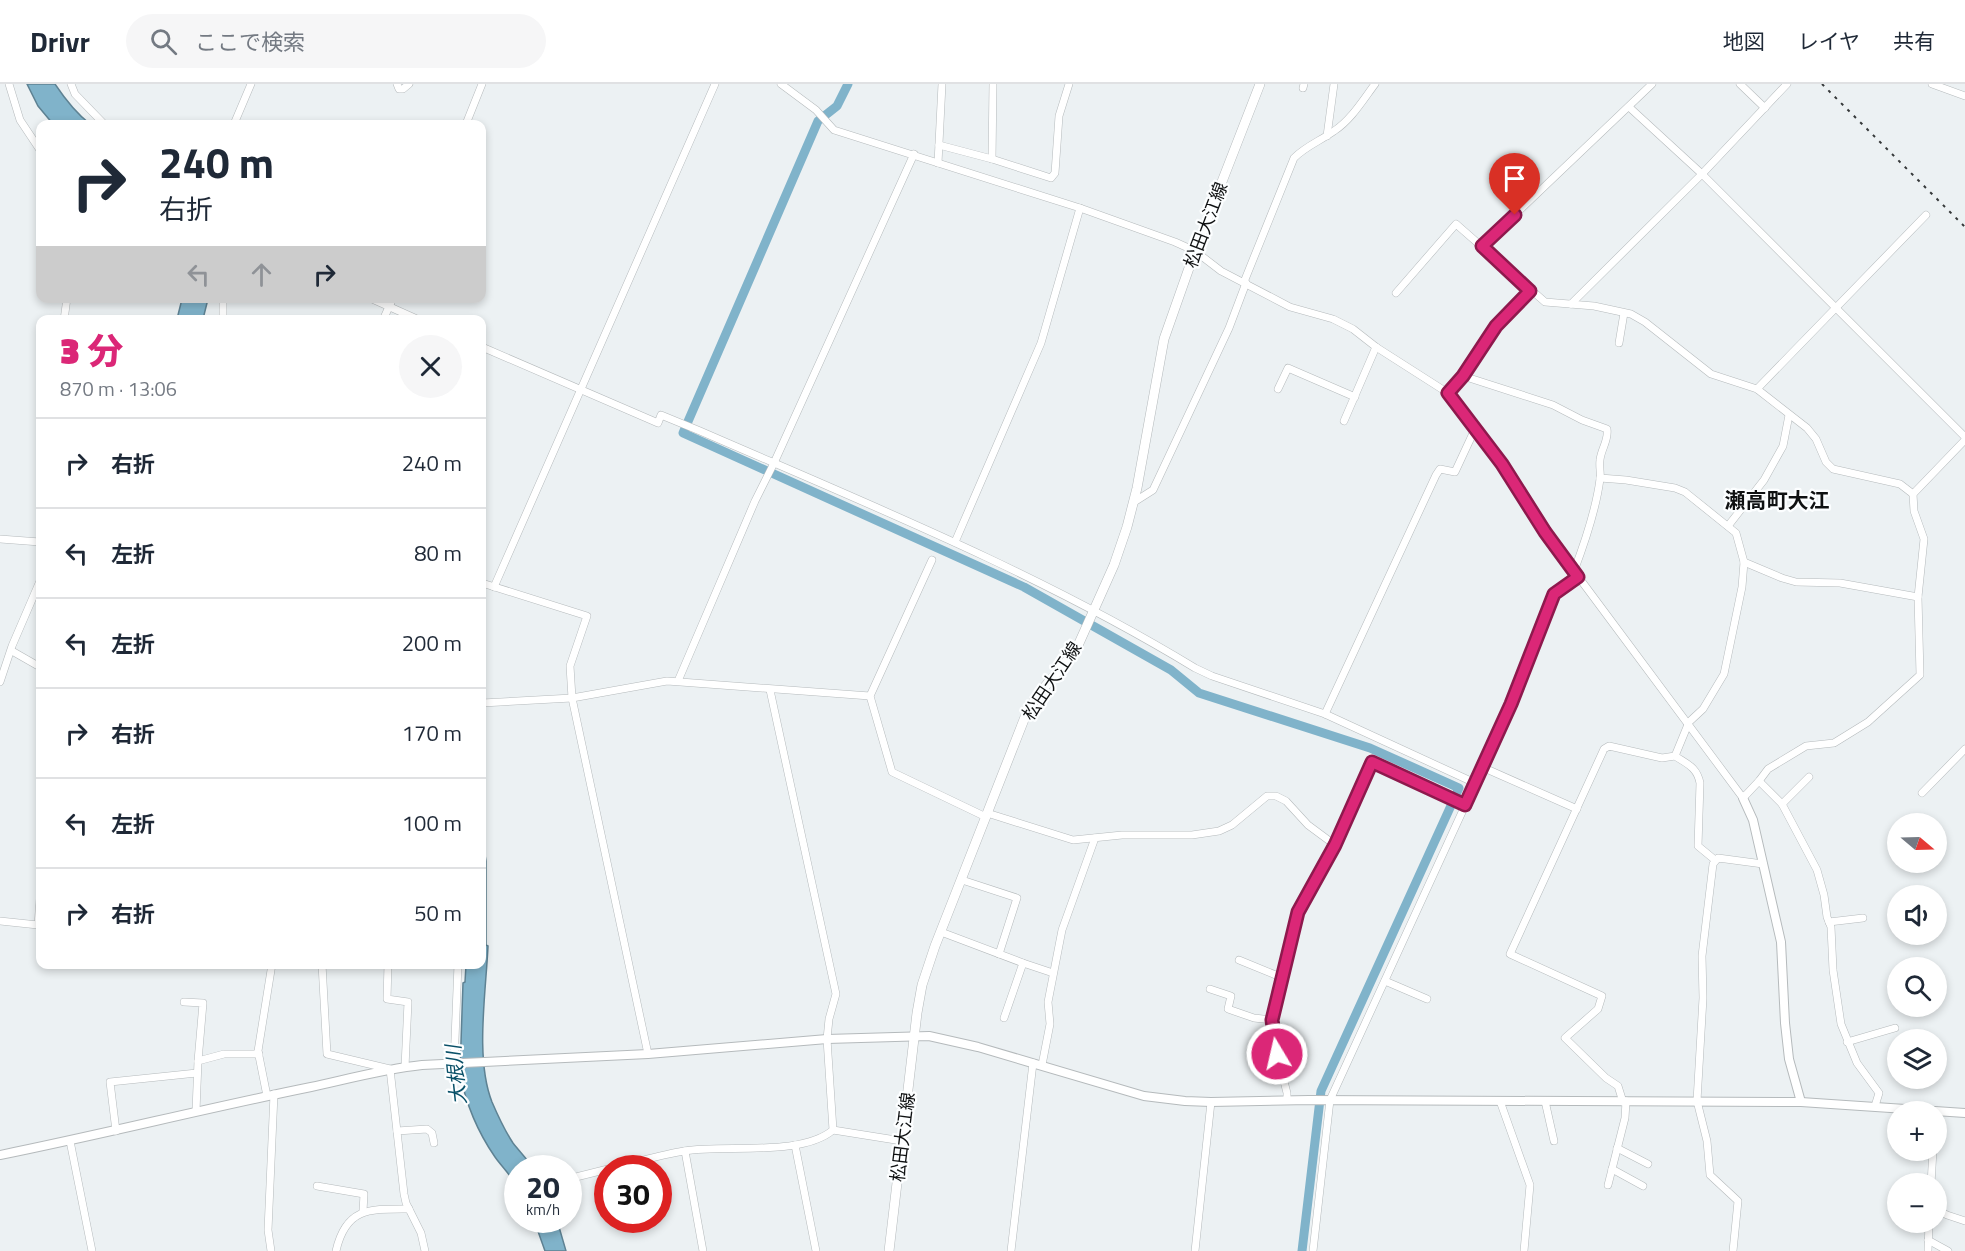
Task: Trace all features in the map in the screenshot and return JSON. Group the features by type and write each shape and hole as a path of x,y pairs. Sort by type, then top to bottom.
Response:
{"main road":[{"name":"松田大江線","path":"889,1251 922,985 940,932 1025,717 1036,697 1076,650 1114,565 1134,502 1164,339 1260,84"}],"street":[{"path":"9,84 20,120 36,144"},
{"path":"71,84 75,94 100,120"},
{"path":"236,120 251,84"},
{"path":"397,84 399,89 403,89 409,84"},
{"path":"468,120 483,84"},
{"path":"494,587 715,84"},
{"path":"781,84 816,110 834,130 1080,208 1196,251 1221,271 1290,307 1333,319 1353,329 1376,347 1448,393 1502,464 1545,532 1689,722 1743,798 1753,820 1781,942 1789,1059 1801,1102"},
{"path":"938,163 942,84"},
{"path":"992,159 993,84"},
{"path":"939,145 1051,178 1055,173 1059,116 1068,84"},
{"path":"1327,135 1334,84"},
{"path":"1134,502 1154,490 1228,328 1294,158 1305,148 1347,121 1375,84"},
{"path":"1482,246 1652,84"},
{"path":"1740,84 1764,108"},
{"path":"1571,304 1702,174 1787,84"},
{"path":"1932,84 1965,96"},
{"path":"1629,107 1702,174 1965,438 1914,494 1914,512 1923,539 1918,597 1920,675 1868,722 1834,743 1806,746 1767,769 1743,798"},
{"path":"678,681 754,501 774,463 914,154"},
{"path":"955,542 1041,343 1080,208"},
{"path":"1757,389 1926,215"},
{"path":"1396,293 1456,224 1545,302 1594,306 1624,313 1645,322 1711,374 1757,389 1807,428 1816,439 1826,462 1833,468 1861,477 1900,484 1914,494"},
{"path":"1448,393 1463,376 1496,326 1530,291"},
{"path":"381,303 407,315"},
{"path":"385,315 391,303"},
{"path":"1619,343 1624,313"},
{"path":"1344,421 1376,347"},
{"path":"486,349 658,423 661,415 668,417 955,542 1212,676 1325,714 1475,783"},
{"path":"1278,389 1288,368 1355,397"},
{"path":"1313,1251 1329,1100 1520,682 1554,594 1576,574 1600,478 1600,460 1608,435 1607,429 1582,420 1553,405 1463,376"},
{"path":"1728,526 1764,480 1783,446 1789,415"},
{"path":"1325,714 1436,475 1440,469 1455,472 1475,429"},
{"path":"1600,478 1626,480 1686,492 1736,532 1744,562 1742,587 1724,674 1703,709 1689,722 1675,756"},
{"path":"0,539 36,542"},
{"path":"932,560 870,696 892,772 986,815 1073,840 1122,835 1192,835 1219,831 1232,825 1267,796 1276,796 1286,801 1308,825 1335,845"},
{"path":"1744,562 1796,582 1840,583 1918,597"},
{"path":"486,584 587,616 570,666 572,698 648,1054"},
{"path":"0,682 12,646 36,590"},
{"path":"12,651 36,665"},
{"path":"486,703 572,698 667,681 870,696"},
{"path":"770,690 836,994 829,1019 827,1039 833,1130"},
{"path":"1608,1185 1625,1118 1625,1102 1618,1086 1606,1078 1565,1038 1598,1008 1602,996 1510,954 1604,749 1609,746 1662,758 1675,756 1695,768 1698,774 1698,846 1715,860"},
{"path":"1922,793 1965,749"},
{"path":"1287,1100 1272,1020 1298,912 1335,845 1372,762 1465,805"},
{"path":"1482,767 1577,809"},
{"path":"1782,804 1809,777"},
{"path":"1759,781 1782,804 1817,870 1831,927 1838,1013 1847,1042 1857,1063 1879,1093 1875,1106"},
{"path":"1011,1251 1037,1064 1050,1024 1048,1002 1053,973 1062,930 1095,838"},
{"path":"1715,860 1718,858 1763,864"},
{"path":"1715,860 1702,956 1703,998 1697,1101 1707,1141 1710,1175 1738,1201 1733,1251"},
{"path":"962,880 1017,898 999,954"},
{"path":"1829,922 1863,918"},
{"path":"0,921 36,925"},
{"path":"940,932 1053,973"},
{"path":"1239,960 1283,978"},
{"path":"1004,1018 1023,963"},
{"path":"271,969 259,1054 271,1095 268,1230 271,1251"},
{"path":"322,969 327,1054 390,1069"},
{"path":"388,969 387,999 408,1002 405,1067"},
{"path":"454,1064 458,969"},
{"path":"1385,981 1427,999"},
{"path":"1210,989 1231,996 1228,1009 1254,1018 1272,1020"},
{"path":"184,1002 203,1003 196,1111"},
{"path":"1847,1042 1895,1028"},
{"path":"0,1155 405,1067 648,1054 827,1039 915,1036 929,1036 978,1047 1144,1096 1211,1102 1287,1100 1697,1101 1801,1102 1887,1107"},
{"path":"198,1061 224,1054 259,1054"},
{"path":"390,1069 404,1194 417,1223 425,1251"},
{"path":"116,1131 110,1082 197,1073"},
{"path":"1500,1101 1530,1185 1524,1251"},
{"path":"1545,1101 1554,1142"},
{"path":"1195,1251 1211,1102"},
{"path":"1947,1112 1965,1113"},
{"path":"397,1131 428,1129 432,1133 434,1143"},
{"path":"833,1130 902,1141"},
{"path":"668,1155 685,1151 795,1145 824,1138 833,1130"},
{"path":"70,1141 92,1251"},
{"path":"795,1145 816,1251"},
{"path":"1617,1148 1648,1164"},
{"path":"685,1151 703,1251"},
{"path":"1612,1168 1643,1186"},
{"path":"317,1186 364,1194 363,1211"},
{"path":"336,1251 347,1223 363,1211 409,1209"},
{"path":"1947,1215 1965,1221"},
{"path":"1928,1233 1928,1251"},
{"path":"1928,1240 1948,1251"}],"water":[{"path":"27,84 55,84 71,106 86,120 50,120 38,106"},
{"path":"181,303 207,303 204,315 178,315"},
{"name":"大根川","path":"486,945 488,946 483,1025 487,1085 507,1134 523,1155 504,1155 504,1169 478,1127 458,1073 460,1072 463,983 466,969 486,969"},
{"path":"539,1233 561,1233 566,1251 545,1251"}],"waterway":[{"path":"848,84 837,106 818,121 683,433 1024,587 1171,670 1199,693 1370,748 1459,788 1321,1091 1302,1251"}],"railway":[{"path":"1822,84 1965,227"}],"district":[{"name":"瀬高町大江","path":"1777,501"}],"route":[{"path":"1277,1054 1272,1020 1298,912 1335,845 1372,762 1465,805 1511,704 1554,594 1578,577 1545,532 1502,464 1448,393 1463,376 1496,326 1530,291 1482,246 1515,215"}]}
